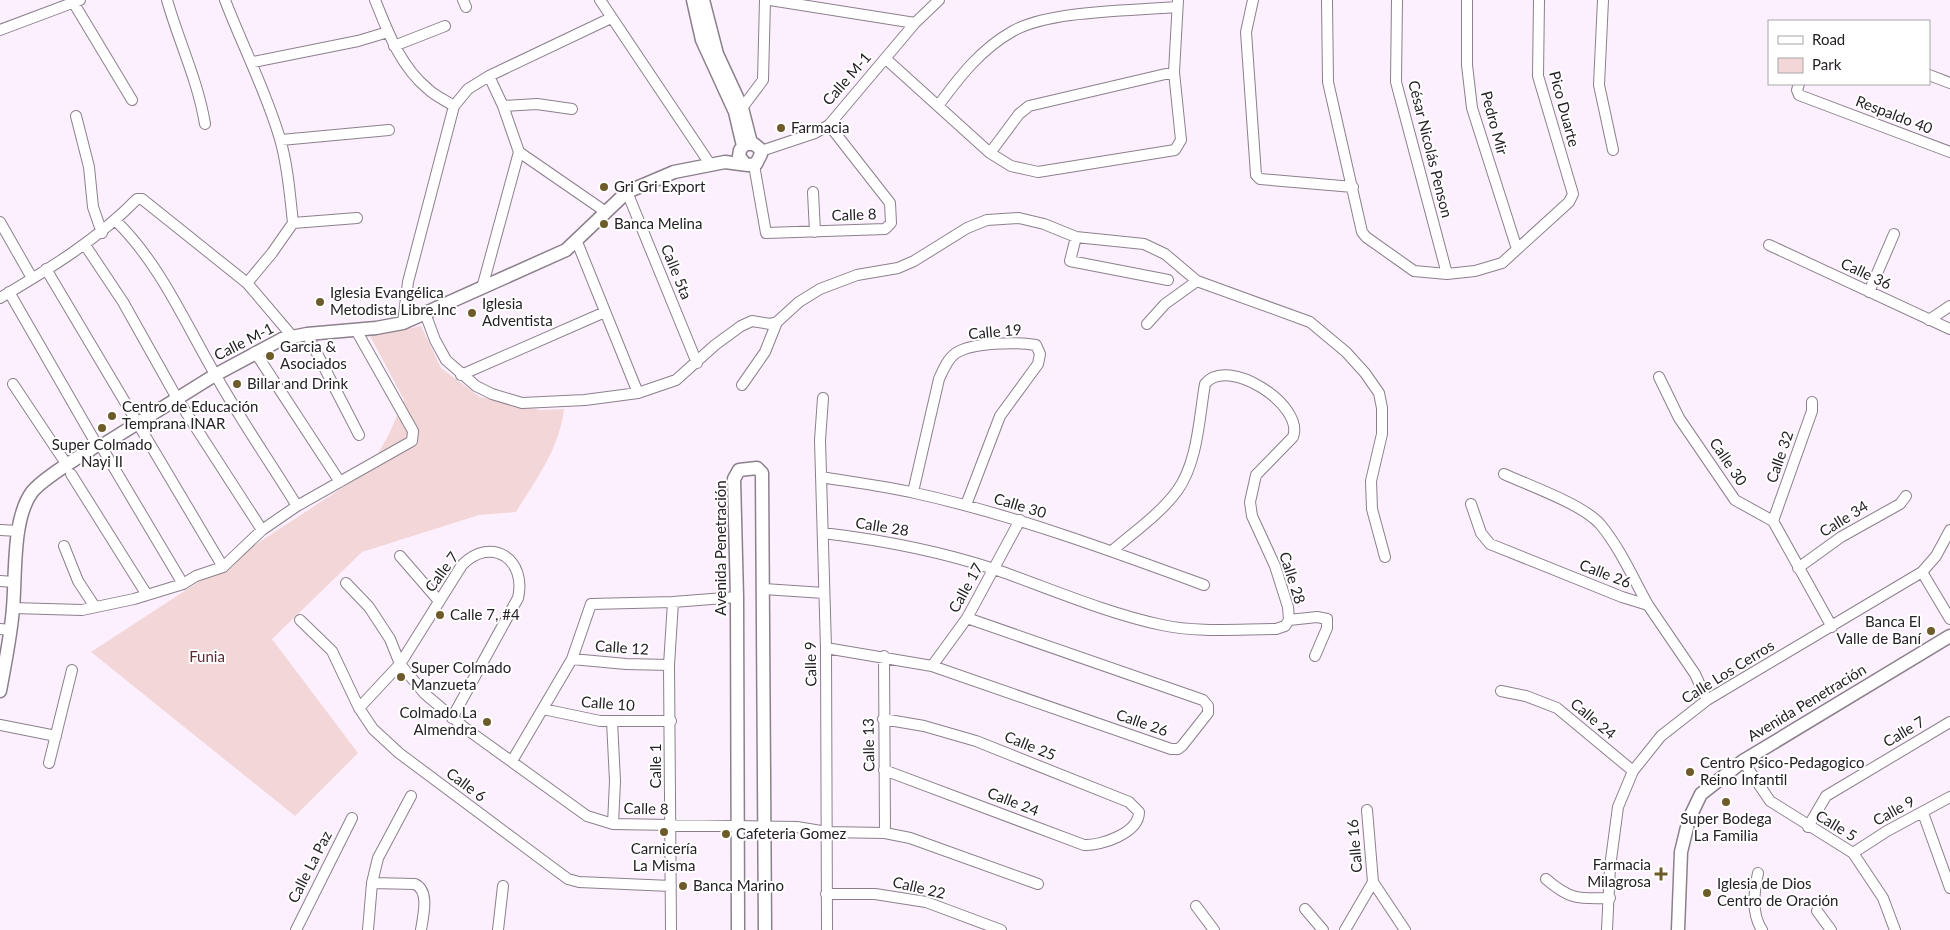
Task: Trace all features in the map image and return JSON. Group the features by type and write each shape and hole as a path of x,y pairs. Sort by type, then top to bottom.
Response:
{"street":[{"path":"167,0 179,41 200,93 206,124"},
{"path":"225,0 253,62 281,140 293,223 272,253 247,283"},
{"path":"375,0 394,46 410,70 428,90 454,106"},
{"path":"600,0 710,164"},
{"path":"693,0 702,40 749,147 760,159 749,164 739,156 749,147"},
{"path":"703,0 717,54 742,108 749,147"},
{"path":"742,108 763,80 765,0"},
{"path":"770,0 915,23"},
{"name":"Calle M-1","path":"725,162 749,147 815,133 829,125 915,23 939,0"},
{"path":"1253,0 1246,32 1254,168 1260,179 1353,187"},
{"path":"1328,0 1328,82 1362,232 1366,237 1414,271 1447,274 1475,271 1502,263 1517,249"},
{"name":"César Nicolás Penson","path":"1397,0 1396,82 1447,274"},
{"name":"Pedro Mir","path":"1467,0 1467,65 1472,108 1517,249"},
{"name":"Pico Duarte","path":"1517,249 1569,202 1573,194 1538,76 1539,0"},
{"path":"1603,0 1599,85 1613,150"},
{"path":"0,30 61,3 77,1 132,100"},
{"path":"886,59 938,106 990,153 1011,166 1038,172 1175,150 1181,140 1174,72 1177,4 1043,20 1015,30 987,49 963,70 938,106"},
{"path":"403,322 408,282 454,106 468,89 489,76 611,18"},
{"path":"394,46 445,26"},
{"path":"253,62 358,41 388,32"},
{"path":"990,153 1019,114 1029,106 1174,72"},
{"path":"1930,75 1950,83"},
{"path":"482,288 519,152 503,106 489,76"},
{"name":"Respaldo 40","path":"1799,85 1797,90 1799,95 1950,152"},
{"path":"503,106 537,104 572,109"},
{"path":"76,116 89,167 93,207 102,233"},
{"name":"Calle 8","path":"749,164 766,233 885,229 891,223 890,203 829,125"},
{"path":"281,140 389,130"},
{"path":"519,152 606,212"},
{"name":"Calle M-1","path":"0,691 5,630 14,608 14,582 19,531 24,506 33,491 69,470 99,445 140,423 255,352 292,336 356,330 403,322 425,314 566,250 577,242 627,192 674,172 725,162 749,164"},
{"name":"Calle 5ta","path":"627,192 697,363"},
{"path":"813,192 814,232"},
{"path":"182,584 99,445 5,295 102,233 137,200 145,200 247,283 292,336"},
{"path":"293,223 357,218"},
{"path":"742,385 765,352 777,322 799,302 820,289 857,274 898,268 914,261 967,228 987,220 1019,218 1044,224 1076,237 1144,244 1165,254 1197,281 1310,322 1346,352 1365,373 1379,393 1382,408 1381,441 1371,481 1372,509 1385,557"},
{"path":"116,221 150,260 215,375 298,506"},
{"path":"0,222 32,278"},
{"path":"1869,292 1894,234"},
{"path":"1076,237 1070,261 1168,280"},
{"path":"577,242 638,393"},
{"path":"85,245 123,302 178,400 262,530"},
{"name":"Calle 36","path":"1769,245 1950,329"},
{"path":"46,269 140,423 223,567"},
{"path":"1147,324 1165,304 1197,281"},
{"path":"1929,320 1950,306"},
{"path":"462,375 606,312"},
{"path":"425,314 435,340 446,360 462,375 476,386 492,394 522,403 585,400 638,393 676,380 715,345 741,326 752,321 770,324 777,322"},
{"path":"14,608 82,610 147,595 182,584 196,576 223,567 262,530 298,506 409,443 414,435 356,330"},
{"path":"306,334 358,435"},
{"name":"Calle 19","path":"913,492 939,379 944,366 955,353 973,347 1022,343 1036,345 1040,354 1038,364 1000,416 966,505"},
{"path":"255,352 340,482"},
{"name":"Calle 28","path":"822,533 880,540 994,569 1164,626 1276,629 1285,626 1289,620 1288,607 1275,566 1252,516 1250,502 1256,475 1293,437 1296,429 1291,414 1266,390 1251,381 1230,376 1216,375 1210,378 1205,384 1188,471 1178,490 1164,505 1112,551"},
{"name":"Calle 30","path":"1659,377 1680,418 1735,500 1773,522"},
{"path":"13,384 147,595"},
{"name":"Calle 9","path":"823,398 821,477 826,648 827,930"},
{"name":"Calle 32","path":"1773,522 1812,411 1812,402"},
{"name":"Avenida Penetración","path":"738,930 737,597 734,479 736,474 743,468 757,468 762,473 765,930"},
{"path":"1504,474 1580,508 1600,523 1617,548 1648,605 1695,674 1707,700"},
{"name":"Calle 30","path":"821,477 913,492 1020,520 1204,585"},
{"name":"Calle 34","path":"1798,568 1841,537 1900,504 1906,496"},
{"name":"Calle 26","path":"1471,504 1481,533 1490,544 1622,597 1648,605"},
{"name":"Calle 17","path":"932,666 967,618 1020,520"},
{"path":"1773,522 1832,626"},
{"path":"0,530 19,531"},
{"name":"Calle Los Cerros","path":"1607,930 1610,867 1616,822 1624,790 1633,771 1661,736 1707,700 1922,572 1936,556 1950,530"},
{"path":"64,546 78,581 95,607"},
{"name":"Calle 7","path":"359,708 400,664 468,558 483,552 495,552 504,555 518,573 520,586 516,604 452,718"},
{"path":"400,556 439,601"},
{"path":"1922,572 1950,619"},
{"path":"0,581 14,582"},
{"name":"Calle 8","path":"346,583 369,607 390,639 400,664 425,694 452,718 586,816 613,824 737,825 797,827 827,832 885,833 910,838 1038,884"},
{"path":"764,589 824,594"},
{"path":"512,761 572,659 591,604 673,602 737,597"},
{"name":"Calle 1","path":"671,930 670,665 673,602"},
{"path":"1289,620 1317,617 1327,619 1327,628 1315,656"},
{"name":"Calle 26","path":"826,648 884,656 932,666 1171,749 1178,749 1182,746 1208,713 1208,706 1203,700 967,618"},
{"name":"Calle 6","path":"300,620 332,651 359,708 373,729 399,753 568,879 603,885 671,886"},
{"name":"Avenida Penetración","path":"1678,930 1681,852 1689,819 1701,794 1743,761 1950,636"},
{"name":"Calle 13","path":"884,656 885,833"},
{"name":"Calle 12","path":"572,659 626,664 670,665"},
{"path":"49,763 72,670"},
{"name":"Calle 24","path":"1501,691 1526,696 1558,708 1633,771"},
{"name":"Calle 10","path":"544,709 570,716 612,721 671,721"},
{"name":"Calle 25","path":"883,719 924,726 976,741 1129,802 1139,812 1139,819 1130,830"},
{"path":"612,721 615,781 613,824"},
{"name":"Calle 7","path":"1808,827 1826,796 1950,722"},
{"path":"0,725 56,736"},
{"name":"Calle 5","path":"1743,761 1770,801 1808,827 1853,853 1883,898 1895,930"},
{"name":"Calle 24","path":"884,770 1084,845 1094,845 1130,830"},
{"path":"368,930 372,883 378,858 387,837 411,796"},
{"name":"Calle 9","path":"1853,853 1887,831 1950,797"},
{"name":"Calle 16","path":"1367,810 1373,882 1405,930"},
{"path":"1923,813 1950,888"},
{"name":"Calle La Paz","path":"296,930 352,818"},
{"path":"1758,873 1754,892 1757,922 1762,930"},
{"path":"1546,879 1562,893 1582,899 1610,898"},
{"path":"1345,930 1373,882"},
{"path":"372,883 415,884 421,886 424,894 421,930"},
{"path":"498,930 503,886"},
{"name":"Calle 22","path":"826,894 875,894 926,902 1000,930"},
{"path":"1196,906 1214,930"},
{"path":"1306,909 1323,930"},
{"path":"1817,911 1831,930"}],"green space":[{"name":"Funia","path":"421,326 441,368 480,397 540,410 564,409 562,423 546,463 516,512 479,515 362,552 272,639 358,753 295,816 91,652 368,471 389,434 404,400 370,336"}],"place":[{"name":"Farmacia","path":"781,128"},
{"name":"Gri Gri Export","path":"604,187"},
{"name":"Banca Melina","path":"604,224"},
{"name":"Iglesia Evangélica Metodista Libre.Inc","path":"320,302"},
{"name":"Iglesia Adventista","path":"472,313"},
{"name":"Garcia & Asociados","path":"270,356"},
{"name":"Billar and Drink","path":"237,384"},
{"name":"Centro de Educación Temprana INAR","path":"112,416"},
{"name":"Super Colmado Nayi II","path":"102,428"},
{"name":"Calle 7, #4","path":"440,615"},
{"name":"Banca El Valle de Baní","path":"1931,631"},
{"name":"Super Colmado Manzueta","path":"401,677"},
{"name":"Colmado La Almendra","path":"487,722"},
{"name":"Centro Psico-Pedagogico Reino Infantil","path":"1690,772"},
{"name":"Super Bodega La Familia","path":"1726,802"},
{"name":"Carnicería La Misma","path":"664,832"},
{"name":"Cafeteria Gomez","path":"726,834"},
{"name":"Farmacia Milagrosa","path":"1661,874"},
{"name":"Banca Marino","path":"683,886"},
{"name":"Iglesia de Dios Centro de Oración","path":"1707,893"}]}
